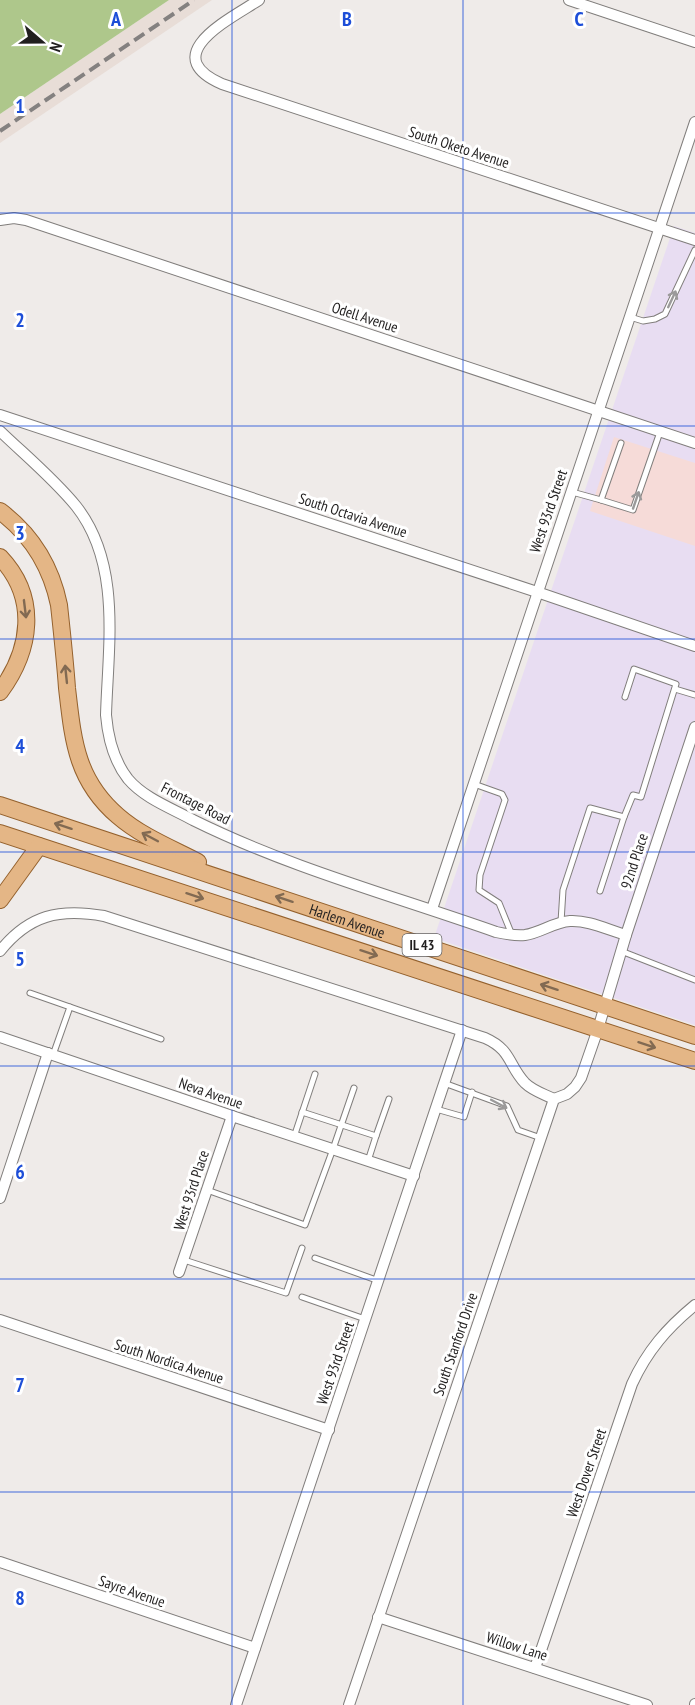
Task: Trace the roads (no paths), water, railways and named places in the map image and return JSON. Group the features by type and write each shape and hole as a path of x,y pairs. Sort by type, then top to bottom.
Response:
{"main road":[{"path":"0,511 33,544 49,571 55,587 59,605 73,740 87,779 118,816 139,831 238,884"},
{"path":"0,557 15,577 24,596 27,615 22,654 15,670 0,692"},
{"name":"Harlem Avenue","path":"0,805 695,1036"},
{"name":"Harlem Avenue","path":"0,833 695,1061"},
{"path":"0,900 39,846"}],"street":[{"name":"South Oketo Avenue","path":"259,0 207,35 197,48 197,62 206,75 214,81 659,230 695,240"},
{"path":"569,0 695,42"},
{"name":"West 93rd Street","path":"432,909 695,122"},
{"name":"Odell Avenue","path":"0,220 14,218 26,220 695,443"},
{"name":"South Octavia Avenue","path":"0,415 695,646"},
{"name":"Frontage Road","path":"0,431 76,507 88,524 98,546 105,567 109,609 107,732 111,749 129,779 144,793 266,854 512,935 525,935 561,922 586,922 626,935"},
{"name":"92nd Place","path":"604,1005 695,727"},
{"path":"0,951 12,936 44,917 82,912 104,916 462,1030 497,1044 506,1052 527,1084 554,1099 567,1094 581,1078 604,1005"},
{"name":"West 93rd Street","path":"236,1705 462,1030"},
{"name":"Neva Avenue","path":"0,1037 414,1176"},
{"path":"0,1198 51,1054"},
{"name":"South Stanford Drive","path":"349,1705 554,1099"},
{"name":"West 93rd Place","path":"179,1272 231,1116"},
{"name":"West Dover Street","path":"535,1668 632,1384 656,1342 673,1323 695,1305"},
{"name":"South Nordica Avenue","path":"0,1320 328,1430"},
{"name":"Sayre Avenue","path":"0,1562 255,1648"},
{"name":"Willow Lane","path":"378,1617 646,1705"}],"lane":[{"path":"630,317 643,321 665,314 695,250"},
{"path":"570,492 633,510 660,432"},
{"path":"601,500 621,443"},
{"path":"600,891 633,795 641,796 676,684 634,669 625,697"},
{"path":"675,689 695,694"},
{"path":"474,784 501,794 506,800 480,875 479,890 499,903 512,935"},
{"path":"561,922 563,890 590,807 624,817"},
{"path":"621,951 695,980"},
{"path":"30,993 161,1039"},
{"path":"51,1054 70,1007"},
{"path":"294,1137 315,1074"},
{"path":"444,1083 507,1106 518,1130 541,1138"},
{"path":"207,1190 305,1225 354,1088"},
{"path":"436,1109 464,1118 472,1092"},
{"path":"368,1161 389,1100"},
{"path":"303,1112 376,1137"},
{"path":"184,1260 286,1293 302,1248"},
{"path":"315,1258 379,1281"},
{"path":"302,1297 365,1319"}],"railway":[{"path":"0,131 194,0"}]}
